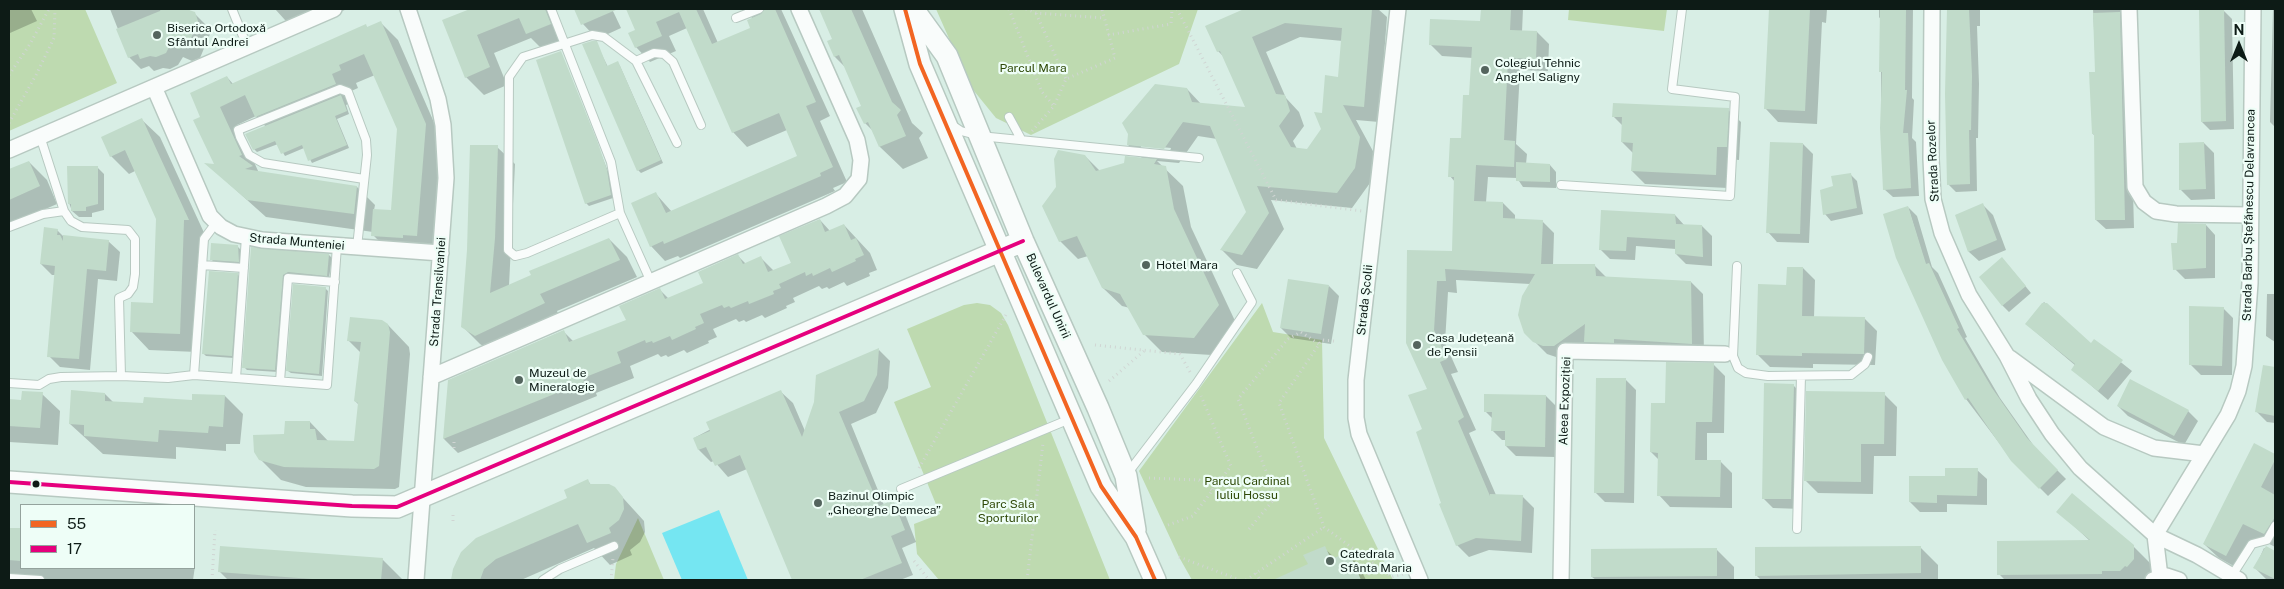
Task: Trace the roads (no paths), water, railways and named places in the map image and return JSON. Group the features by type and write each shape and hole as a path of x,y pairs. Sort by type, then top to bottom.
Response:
{"main road":[{"name":"Bulevardul Unirii","path":"905,9 920,64 1101,486 1136,537 1155,580"},
{"name":"Bulevardul Unirii","path":"913,9 947,56 1023,242 1126,476 1136,537"},
{"path":"9,482 397,508 1023,242"}],"street":[{"path":"9,150 334,9"},
{"path":"432,377 826,206 845,196 859,179 861,160 857,140 799,9"},
{"name":"Strada Școlii","path":"1398,9 1356,380 1357,426 1420,580"},
{"name":"Strada Rozelor","path":"1932,9 1931,159 1936,213 1969,296 2007,356 2029,399 2052,434 2074,461 2106,494 2155,535 2197,555 2235,578"},
{"path":"2129,9 2135,187 2144,202 2156,211 2176,214 2250,215"},
{"name":"Strada Barbu Ștefănescu Delavrancea","path":"2155,535 2228,415 2238,390 2244,366 2250,283 2252,9"},
{"name":"Strada Transilvaniei","path":"411,10 443,125 446,178 416,580"},
{"path":"154,87 210,216 216,223"},
{"name":"Strada Munteniei","path":"216,223 234,234 246,237 441,253"},
{"name":"Aleea Expoziției","path":"1561,580 1565,351 1725,354"},
{"name":"Strada Rozelor","path":"2007,356 2104,427 2154,448 2204,454"},
{"path":"2155,535 2156,579 2167,576 2179,580"}],"lane":[{"path":"232,9 247,46"},
{"path":"551,9 611,162 620,213 651,282"},
{"path":"736,18 759,9"},
{"path":"1561,185 1730,196 1735,97 1672,89 1682,9"},
{"path":"620,213 526,253 515,256 508,250 509,77 522,57 564,42 592,35 604,37 636,61 677,143"},
{"path":"636,61 654,53 664,54 672,62 701,124"},
{"path":"357,247 367,154 366,140 348,92 340,89 238,130 249,155 263,163 364,178"},
{"path":"1009,117 1023,140"},
{"path":"945,120 961,131 980,136 1199,158"},
{"path":"40,136 64,211 71,221 82,227 128,230 135,238 133,287 128,294 119,298 121,376"},
{"path":"9,227 43,214 64,211"},
{"path":"194,375 204,238 216,223"},
{"path":"236,378 246,237"},
{"path":"9,383 40,385 49,379 61,377 121,376 168,378 194,375 327,385 338,246"},
{"path":"202,265 244,268"},
{"path":"1737,266 1734,356 1738,368 1746,373 1801,376 1851,375 1865,364 1868,356"},
{"path":"1126,476 1196,384 1252,302 1237,273"},
{"path":"280,381 288,278 335,282"},
{"path":"1797,529 1801,376"},
{"path":"901,489 1072,419"},
{"path":"2235,578 2252,544 2267,540 2275,526"},
{"path":"543,580 560,569 614,546"},
{"path":"9,578 40,580"}],"water":[{"path":"719,510 748,580 682,580 662,533"}],"place":[{"name":"Biserica Ortodoxă Sfântul Andrei","path":"157,35"},
{"name":"Colegiul Tehnic Anghel Saligny","path":"1485,70"},
{"name":"Hotel Mara","path":"1146,265"},
{"name":"Casa Județeană de Pensii","path":"1417,345"},
{"name":"Muzeul de Mineralogie","path":"519,380"},
{"name":"Bazinul Olimpic „Gheorghe Demeca”","path":"818,503"},
{"name":"Catedrala Sfânta Maria","path":"1330,561"}],"park label":[{"name":"Parcul Mara","path":"1033,68"},
{"name":"Parcul Cardinal Iuliu Hossu","path":"1247,488"},
{"name":"Parc Sala Sporturilor","path":"1008,511"}]}
